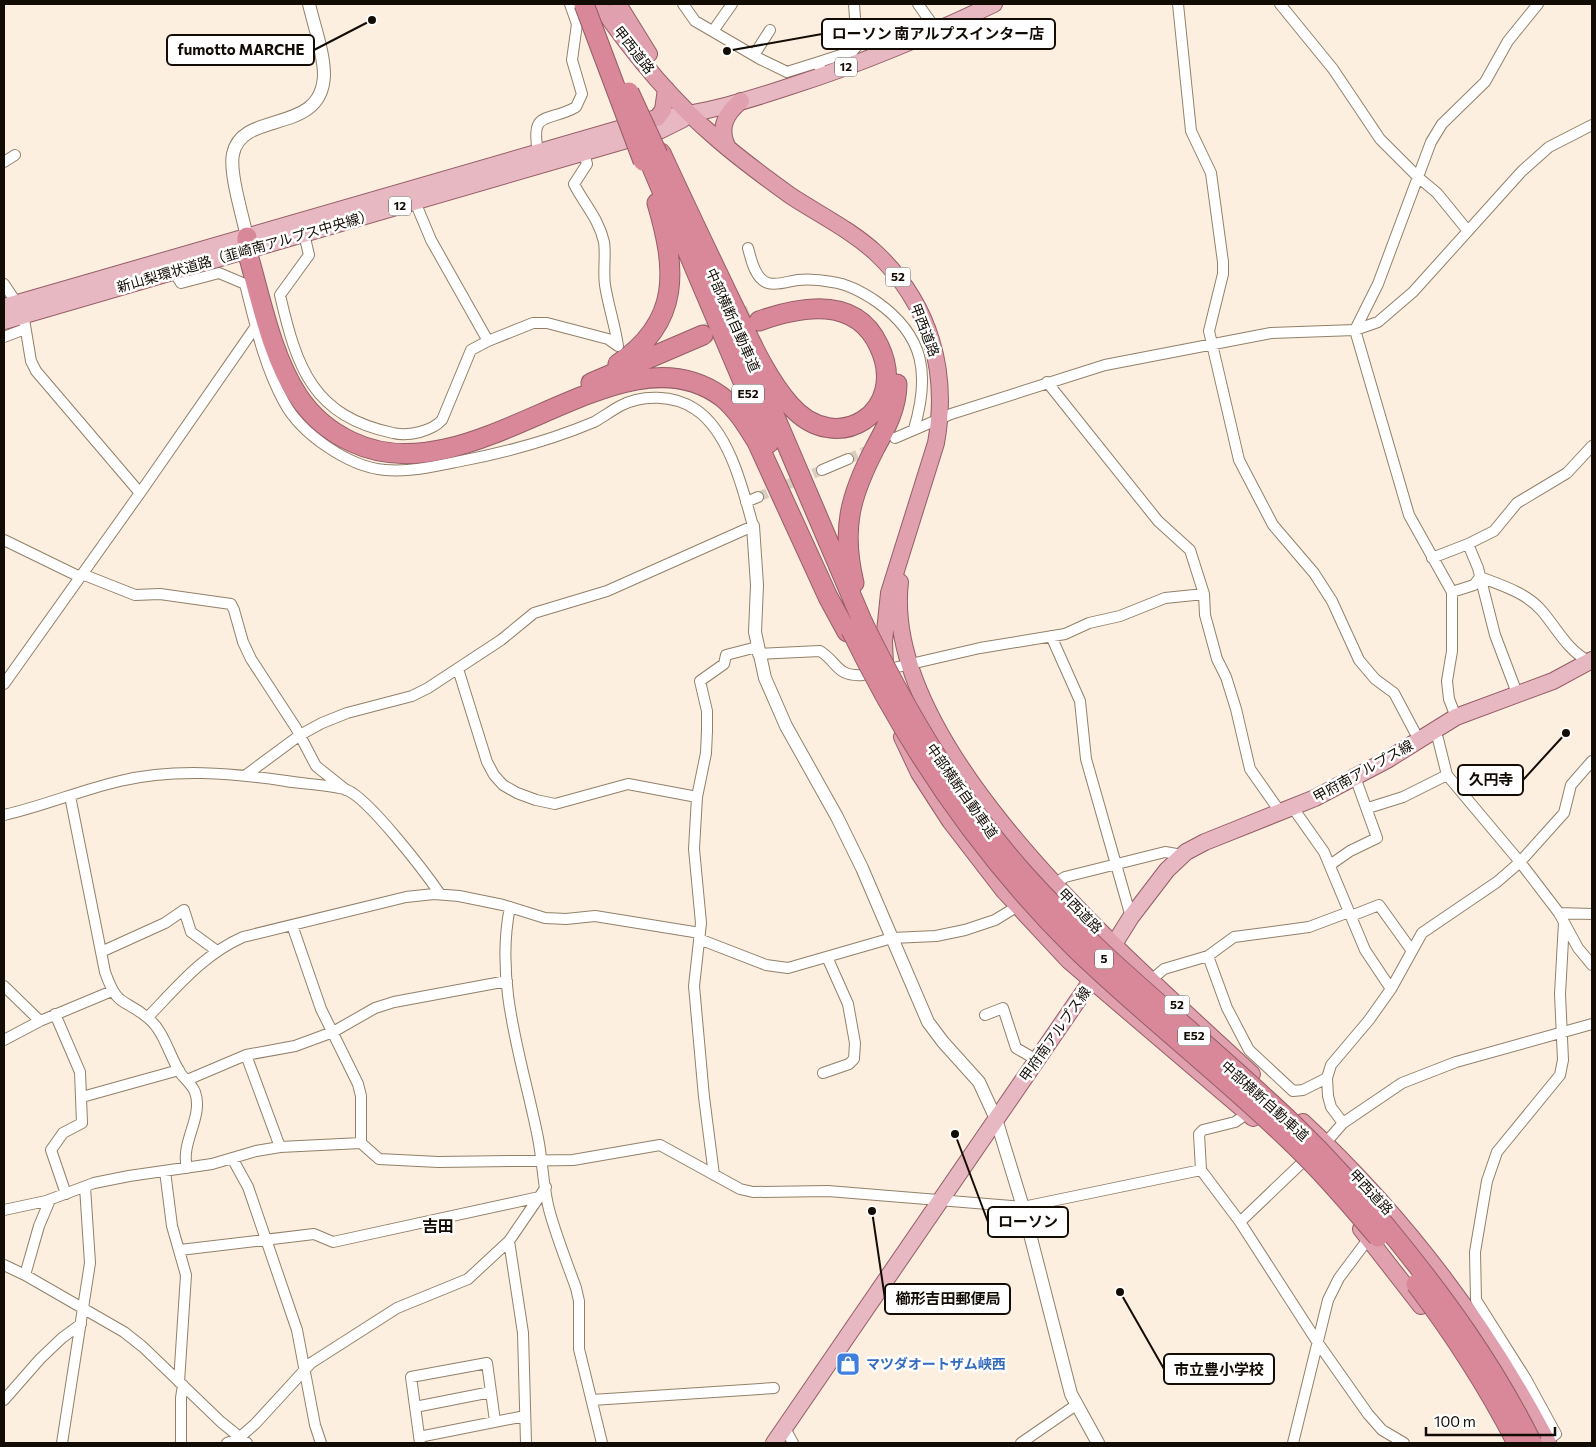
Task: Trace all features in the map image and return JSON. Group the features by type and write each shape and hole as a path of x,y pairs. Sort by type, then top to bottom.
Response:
{"highway":[{"name":"中部横断自動車道","path":"585,4 652,157 759,379 880,689 929,772 955,809 1006,874 1043,915 1108,979 1288,1138 1366,1223 1412,1278 1448,1326 1479,1375 1516,1443"},
{"name":"中部横断自動車道","path":"590,4 629,91 652,157"},
{"name":"甲西道路","path":"600,4 666,89 692,115 728,148 792,196 850,232 875,253 896,274 923,317 939,366 940,418 936,443 889,593 884,641 888,692 896,724 918,773 950,821 1018,906 1068,961 1248,1113 1300,1162 1370,1238 1424,1310 1474,1383 1507,1443"},
{"name":"甲西道路","path":"618,4 638,38 692,115"},
{"path":"657,118 665,103 666,89"},
{"path":"728,148 724,138 724,124 730,111 742,101"},
{"path":"592,387 649,336 658,325 669,297 671,282 668,246 652,157"},
{"path":"652,157 747,334 784,397 801,415 811,422 834,429 856,424 876,410 887,387 887,373 878,345 860,323 848,315 816,307 799,308 758,317 797,299 816,297 833,300 850,305 877,325 886,338 893,354 897,370 894,403 889,420 854,494 847,528 857,626"},
{"path":"249,246 286,355 304,392 322,413 344,430 362,439 398,447 434,445 465,436 592,387 705,339"},
{"path":"592,387 666,378 696,383 724,398 746,423 757,442 828,597 857,626"},
{"name":"甲西道路","path":"911,526 902,562 899,608 909,664 932,717 968,775 996,814 1054,884 1150,981 1326,1144 1419,1246 1478,1325 1548,1441"},
{"name":"中部横断自動車道","path":"857,626 956,785 1024,873 1081,934 1297,1128 1359,1194 1459,1319 1492,1369 1548,1441"}],"main road":[{"name":"12","path":"692,115 742,101 821,69 936,31 994,4"},
{"name":"新山梨環状道路（韮崎南アルプス中央線）","path":"7,303 133,270 304,234 538,152 657,118 692,115"},
{"name":"新山梨環状道路（韮崎南アルプス中央線）","path":"4,321 174,272 249,246 412,195 584,153 662,130 692,115"},
{"name":"甲府南アルプス線","path":"774,1443 1037,1060 1131,917 1167,870 1182,855 1205,842 1287,811 1355,777 1456,716 1553,681 1592,661"}],"street":[{"path":"249,246 233,168 233,154 236,145 248,132 294,118 303,113 317,98 322,87 323,64 309,4"},
{"path":"538,152 535,130 539,123 544,119 576,107 582,94 572,60 577,24 570,4"},
{"path":"683,4 695,21 787,72 821,69 853,51 857,46 854,4"},
{"path":"713,31 732,4"},
{"path":"918,4 936,31"},
{"path":"1178,4 1191,131 1211,173 1223,262 1223,274 1209,331 1238,460 1273,524 1314,573 1332,602 1360,660 1375,679 1394,693 1419,740"},
{"path":"1280,4 1333,69 1380,139 1437,193 1468,231"},
{"path":"1456,716 1449,699 1447,681 1452,651 1452,592 1409,515 1355,330 1378,284 1431,142 1442,124 1485,82 1508,41 1538,4"},
{"path":"754,55 770,30"},
{"path":"894,438 940,418 1047,382 1105,365 1211,343 1271,333 1355,330 1378,322 1413,292 1522,171 1549,147 1592,125"},
{"path":"304,234 309,255 280,295 292,342 307,379 319,396 343,415 357,423 400,435 436,427 442,420 471,350 488,341 533,323 547,323 608,340 620,347 605,288 602,267 604,243 594,214 581,199 574,184 587,164 584,153"},
{"path":"4,162 15,156"},
{"path":"412,195 431,240 488,341"},
{"path":"748,248 760,279 768,284 799,280 833,282 846,286 869,297 908,330 915,342 923,374 922,401 914,428"},
{"path":"174,272 181,283 219,273 245,284 256,326 284,402 295,418 313,435 346,458 383,470 416,469 502,454 593,422 638,393 676,401 695,409 713,424 732,462 753,526 757,585 755,611 758,650 774,702 838,817 928,1022 943,1042 979,1082 996,1118 1023,1207 1065,1371 1076,1405 1098,1443"},
{"path":"4,284 7,303"},
{"path":"4,337 25,324 106,291"},
{"path":"4,326 25,324"},
{"path":"25,324 31,361 36,370 140,493"},
{"path":"4,684 256,326"},
{"path":"1047,382 1158,521 1190,550 1204,594 1205,615 1216,659 1226,676 1250,769 1324,852 1365,950 1390,989"},
{"path":"1432,558 1468,544 1494,531 1517,503 1567,473 1592,446"},
{"path":"822,470 848,459"},
{"path":"746,502 758,497"},
{"path":"246,775 300,735 322,722 347,713 412,696 458,669 501,640 534,613 607,590 753,526"},
{"path":"4,540 81,576 135,595 160,594 230,604 234,610 243,642 251,659 300,735 316,766 363,803 420,865 440,894"},
{"path":"1468,544 1480,577 1496,635 1517,693"},
{"path":"1452,592 1474,585 1480,577"},
{"path":"1480,577 1511,589 1529,600 1542,610 1564,642 1579,656 1592,661"},
{"path":"714,1175 694,1007 694,986 700,936 694,850 697,798 706,753 707,731 707,711 700,681 724,664 726,655 758,650 812,650 826,655 839,670 846,674 863,675 980,648 1051,636 1120,616 1166,598 1204,594"},
{"path":"1051,636 1080,701 1086,758 1131,917"},
{"path":"458,669 487,762 494,775 503,785 517,793 555,804 628,784 697,798"},
{"path":"1433,730 1438,739 1447,775 1520,862 1561,918 1578,948 1592,965"},
{"path":"1343,1122 1331,1107 1328,1096 1327,1078 1331,1065 1369,1020 1390,989 1422,933 1497,882 1520,862 1564,813 1571,785 1592,762"},
{"path":"4,815 119,781 144,776 182,773 246,775 347,790"},
{"path":"1368,808 1403,797 1447,775"},
{"path":"1330,865 1350,851 1377,838 1368,808 1355,777"},
{"path":"70,796 101,952 112,991 121,1002 148,1017 158,1028 179,1070 195,1093 194,1120 185,1148 186,1168"},
{"path":"1054,884 1065,877 1165,852 1182,855"},
{"path":"148,1017 192,972 217,951 243,937 406,896 440,894 459,896 510,907 545,918 566,919 595,916 700,936 777,967 788,968 892,938 936,936 965,930 995,920 1018,906"},
{"path":"1150,981 1164,969 1208,956 1234,936 1309,927 1379,905 1412,951"},
{"path":"510,907 505,933 507,981 514,1034 542,1160 550,1212 579,1301 579,1349 602,1443"},
{"path":"101,952 165,923 184,910 191,932 217,951"},
{"path":"1561,918 1592,914"},
{"path":"1548,1441 1526,1379 1476,1300 1475,1252 1487,1181 1497,1152 1560,1075 1563,1060 1560,994 1561,918"},
{"path":"292,925 319,1003 358,1084 361,1096 361,1143"},
{"path":"1208,956 1227,1008 1249,1050 1293,1091 1304,1090 1327,1078"},
{"path":"823,1073 849,1064 854,1059 855,1043 848,1004 827,957"},
{"path":"187,1080 246,1055 295,1046 333,1032 375,1008 394,1002 507,981"},
{"path":"4,986 40,1021"},
{"path":"4,1040 55,1014 112,991"},
{"path":"985,1014 1003,1008 1016,1048 1037,1060"},
{"path":"55,1014 80,1072 82,1097 82,1123 63,1133 51,1150 66,1194"},
{"path":"1240,1222 1300,1162 1326,1144 1343,1122 1402,1083 1456,1062 1592,1024"},
{"path":"246,1055 280,1147"},
{"path":"82,1097 179,1070"},
{"path":"1248,1113 1234,1122 1203,1130 1199,1134 1201,1170 1240,1222 1318,1343 1368,1414 1382,1430 1404,1443"},
{"path":"4,1210 50,1200 85,1187 130,1176 212,1164 280,1147 361,1143 379,1159 438,1162 573,1160 660,1145 740,1189 753,1192 828,1191 1023,1207 1201,1170"},
{"path":"232,1158 248,1187 297,1330 320,1443"},
{"path":"165,1171 172,1226 186,1275 181,1383 181,1443"},
{"path":"62,1443 90,1263 85,1187"},
{"path":"227,1443 243,1440 305,1368 397,1308 468,1279 509,1241 546,1187"},
{"path":"180,1250 314,1234 333,1242 539,1197"},
{"path":"25,1275 39,1226 50,1200"},
{"path":"1293,1443 1328,1300 1338,1278 1370,1238"},
{"path":"509,1241 523,1333 526,1443"},
{"path":"4,1266 25,1275 124,1332 243,1440"},
{"path":"4,1400 40,1359 62,1338 81,1324"},
{"path":"495,1421 487,1363 411,1378 419,1440 495,1421 525,1416"},
{"path":"592,1400 774,1388"},
{"path":"415,1407 491,1392"},
{"path":"1021,1443 1076,1405"},
{"path":"785,1428 793,1443"}],"tunnel":[{"path":"707,333 756,312"},
{"path":"848,459 875,447"},
{"path":"758,497 822,470"}],"place":[{"name":"fumotto MARCHE","path":"372,20"},
{"name":"ローソン 南アルプスインター店","path":"727,51"},
{"name":"久円寺","path":"1566,733"},
{"name":"ローソン","path":"955,1134"},
{"name":"櫛形吉田郵便局","path":"872,1211"},
{"name":"市立豊小学校","path":"1120,1292"},
{"name":"マツダオートザム峡西","path":"848,1364"}],"district":[{"name":"吉田","path":"438,1226"}]}
